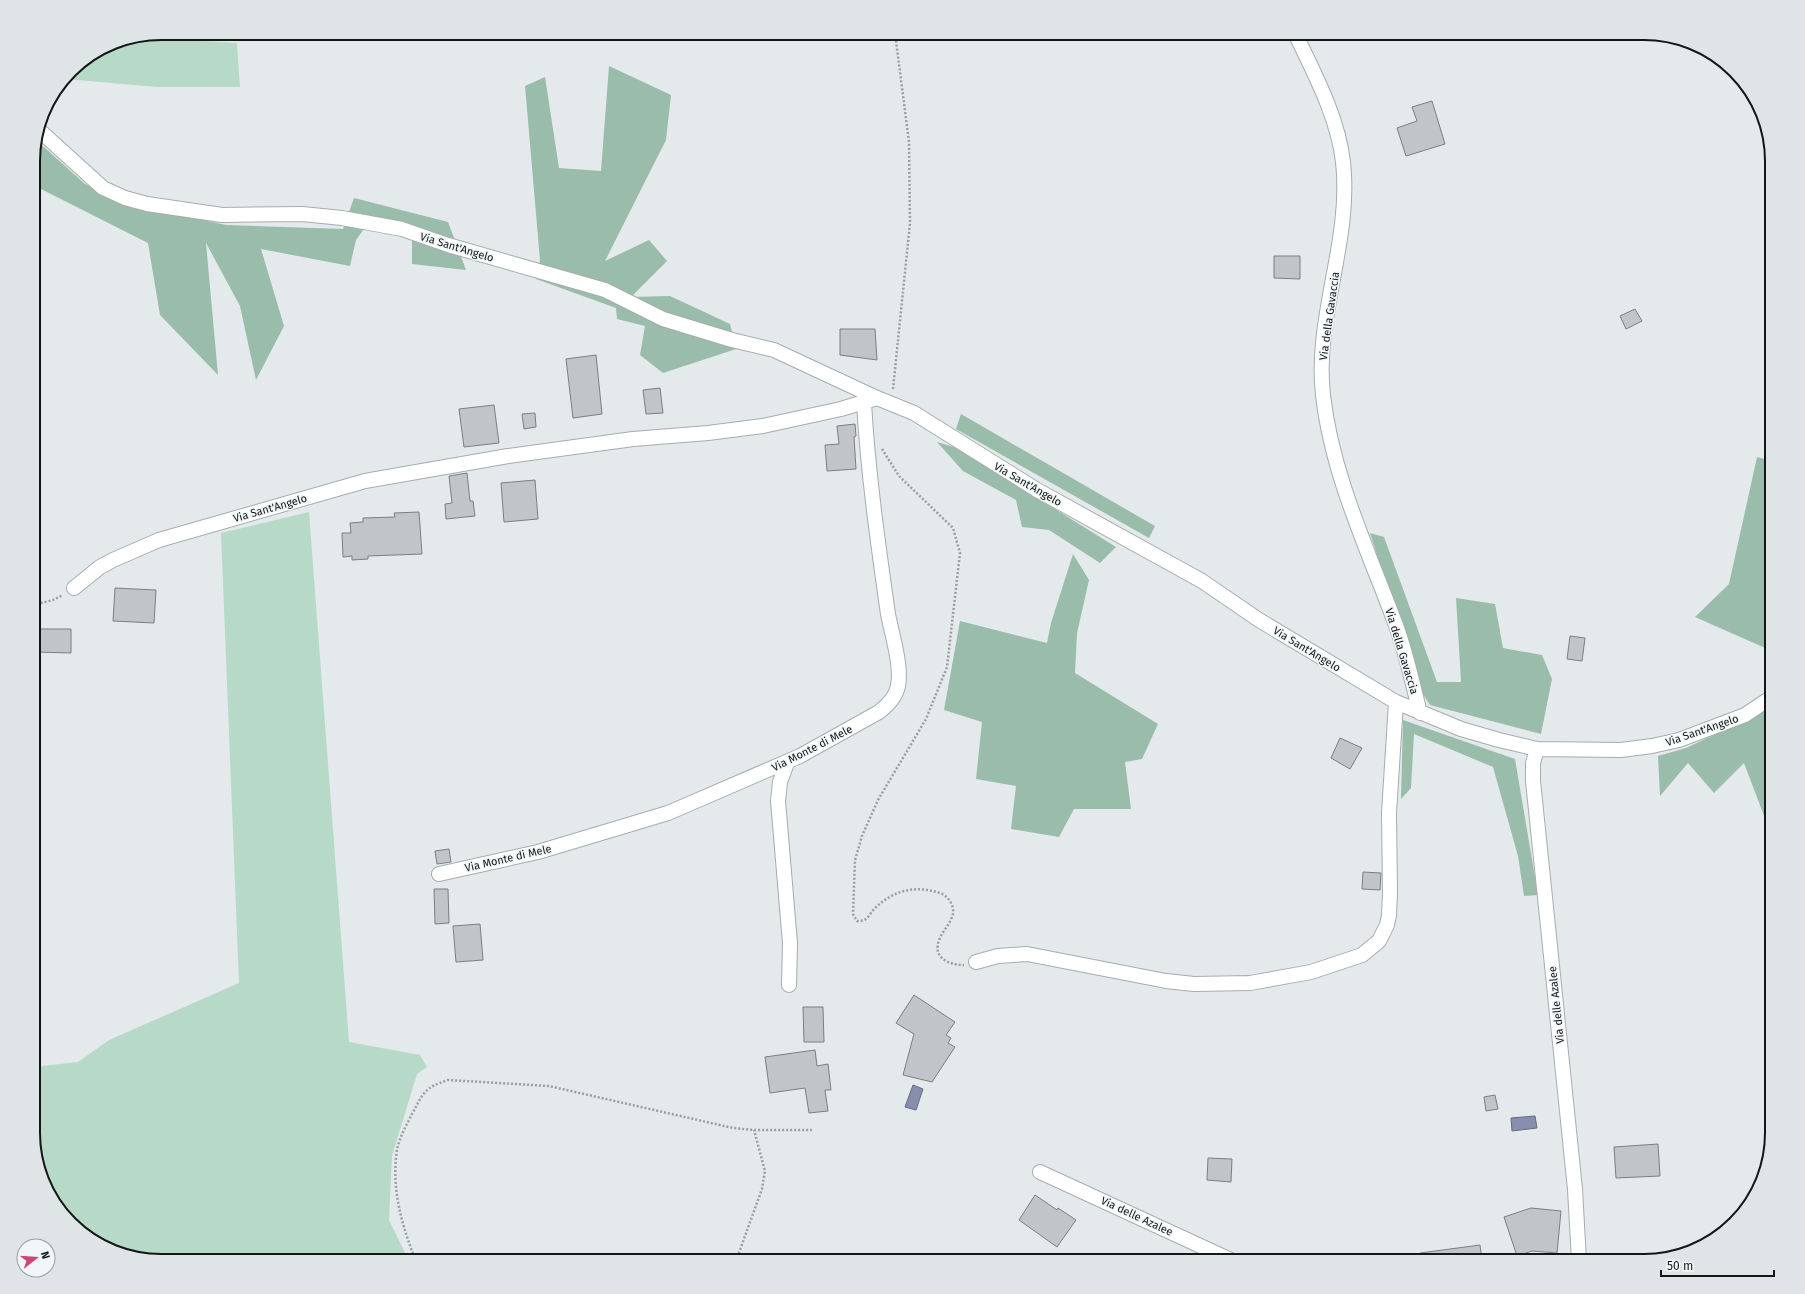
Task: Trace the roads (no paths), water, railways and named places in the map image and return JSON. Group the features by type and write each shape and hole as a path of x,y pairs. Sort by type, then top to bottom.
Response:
{"street":[{"name":"Via della Gavaccia","path":"1298,40 1332,118 1343,163 1344,194 1342,220 1322,351 1323,395 1327,421 1347,494 1374,570 1398,630 1420,714"},
{"name":"Via Sant'Angelo","path":"43,134 103,188 125,198 146,204 222,215 302,214 342,218 402,229 448,245 605,290 663,319 732,340 774,350 871,400 892,404 914,413 1037,490 1202,581 1259,620 1396,702 1420,714 1491,738 1537,749 1621,750 1668,743 1745,715 1765,702"},
{"name":"Via Sant'Angelo","path":"74,588 100,567 159,540 365,481 508,456 633,439 708,433 763,426 871,400"},
{"name":"Via Monte di Mele","path":"439,874 538,852 633,825 668,813 787,763 879,712 891,701 898,686 898,666 888,614 870,471 871,400"},
{"path":"976,962 998,956 1027,954 1166,981 1202,984 1250,983 1311,972 1362,955 1380,941 1389,915 1389,813 1396,702"},
{"name":"Via delle Azalee","path":"1537,749 1533,763 1533,781 1575,1189 1578,1254"},
{"path":"787,763 780,782 778,801 790,943 789,985"},
{"name":"Via delle Azalee","path":"1040,1172 1218,1254"}],"water":[{"path":"913,1085 923,1089 916,1110 905,1107"},
{"path":"1535,1116 1537,1128 1512,1131 1511,1118"}]}
